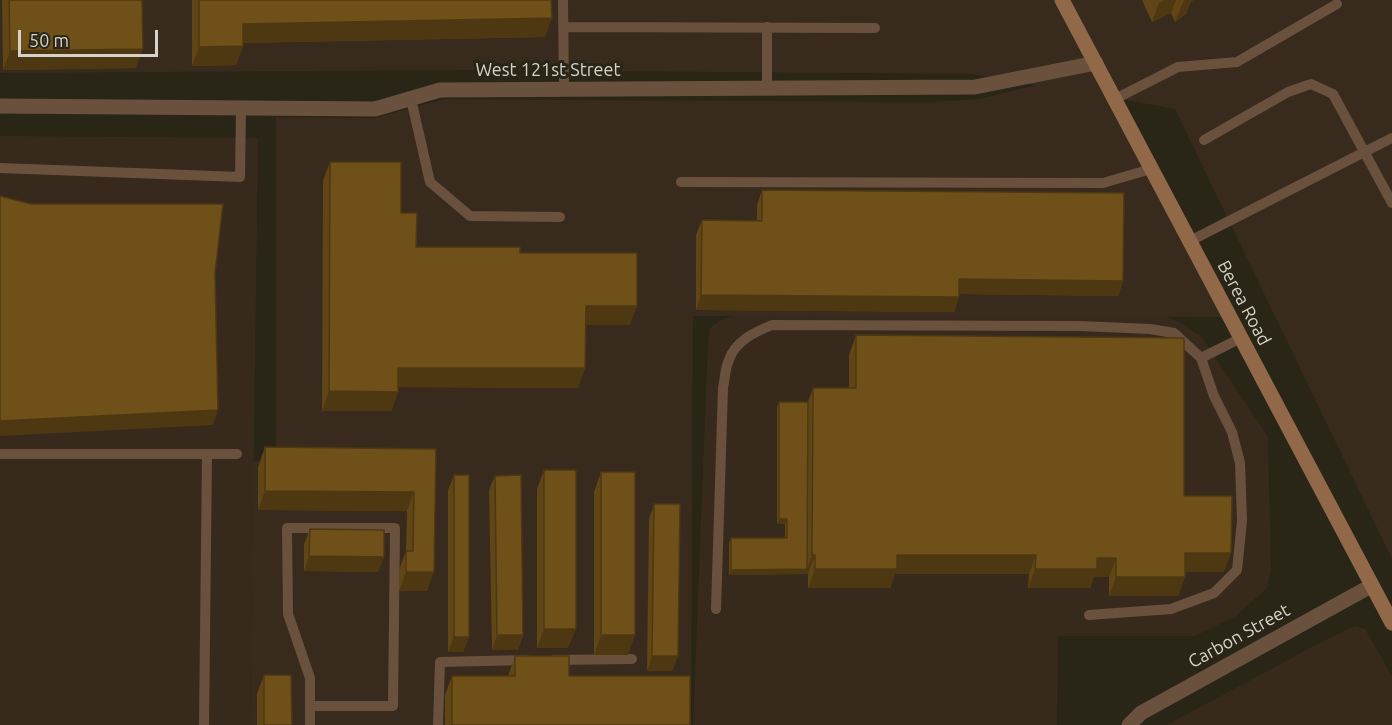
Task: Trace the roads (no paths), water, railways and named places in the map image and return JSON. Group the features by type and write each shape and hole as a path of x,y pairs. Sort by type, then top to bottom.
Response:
{"main road":[{"name":"Berea Road","path":"1062,0 1392,623"}],"street":[{"name":"West 121st Street","path":"0,106 375,109 440,90 975,87 1096,63"},
{"name":"Carbon Street","path":"1129,725 1141,713 1371,586"}],"lane":[{"path":"563,0 564,90"},
{"path":"1115,99 1178,67 1237,62 1337,4"},
{"path":"564,27 875,28"},
{"path":"767,27 767,89"},
{"path":"1204,140 1288,92 1311,84 1333,94 1392,203"},
{"path":"411,99 430,182 470,216 560,217"},
{"path":"0,168 240,177 241,108"},
{"path":"1190,241 1392,138"},
{"path":"681,182 1102,183 1151,169"},
{"path":"716,609 723,388 729,358 742,341 753,333 772,325 1079,326 1150,329 1174,333 1202,358 1214,396 1232,432 1240,463 1242,521 1237,570 1214,594 1171,609 1089,615"},
{"path":"1202,358 1241,338"},
{"path":"0,454 237,454"},
{"path":"204,725 207,454"},
{"path":"310,706 393,706 395,528 287,528 288,614 310,678 310,706 310,725"},
{"path":"438,725 439,664 443,661 633,659"}]}
